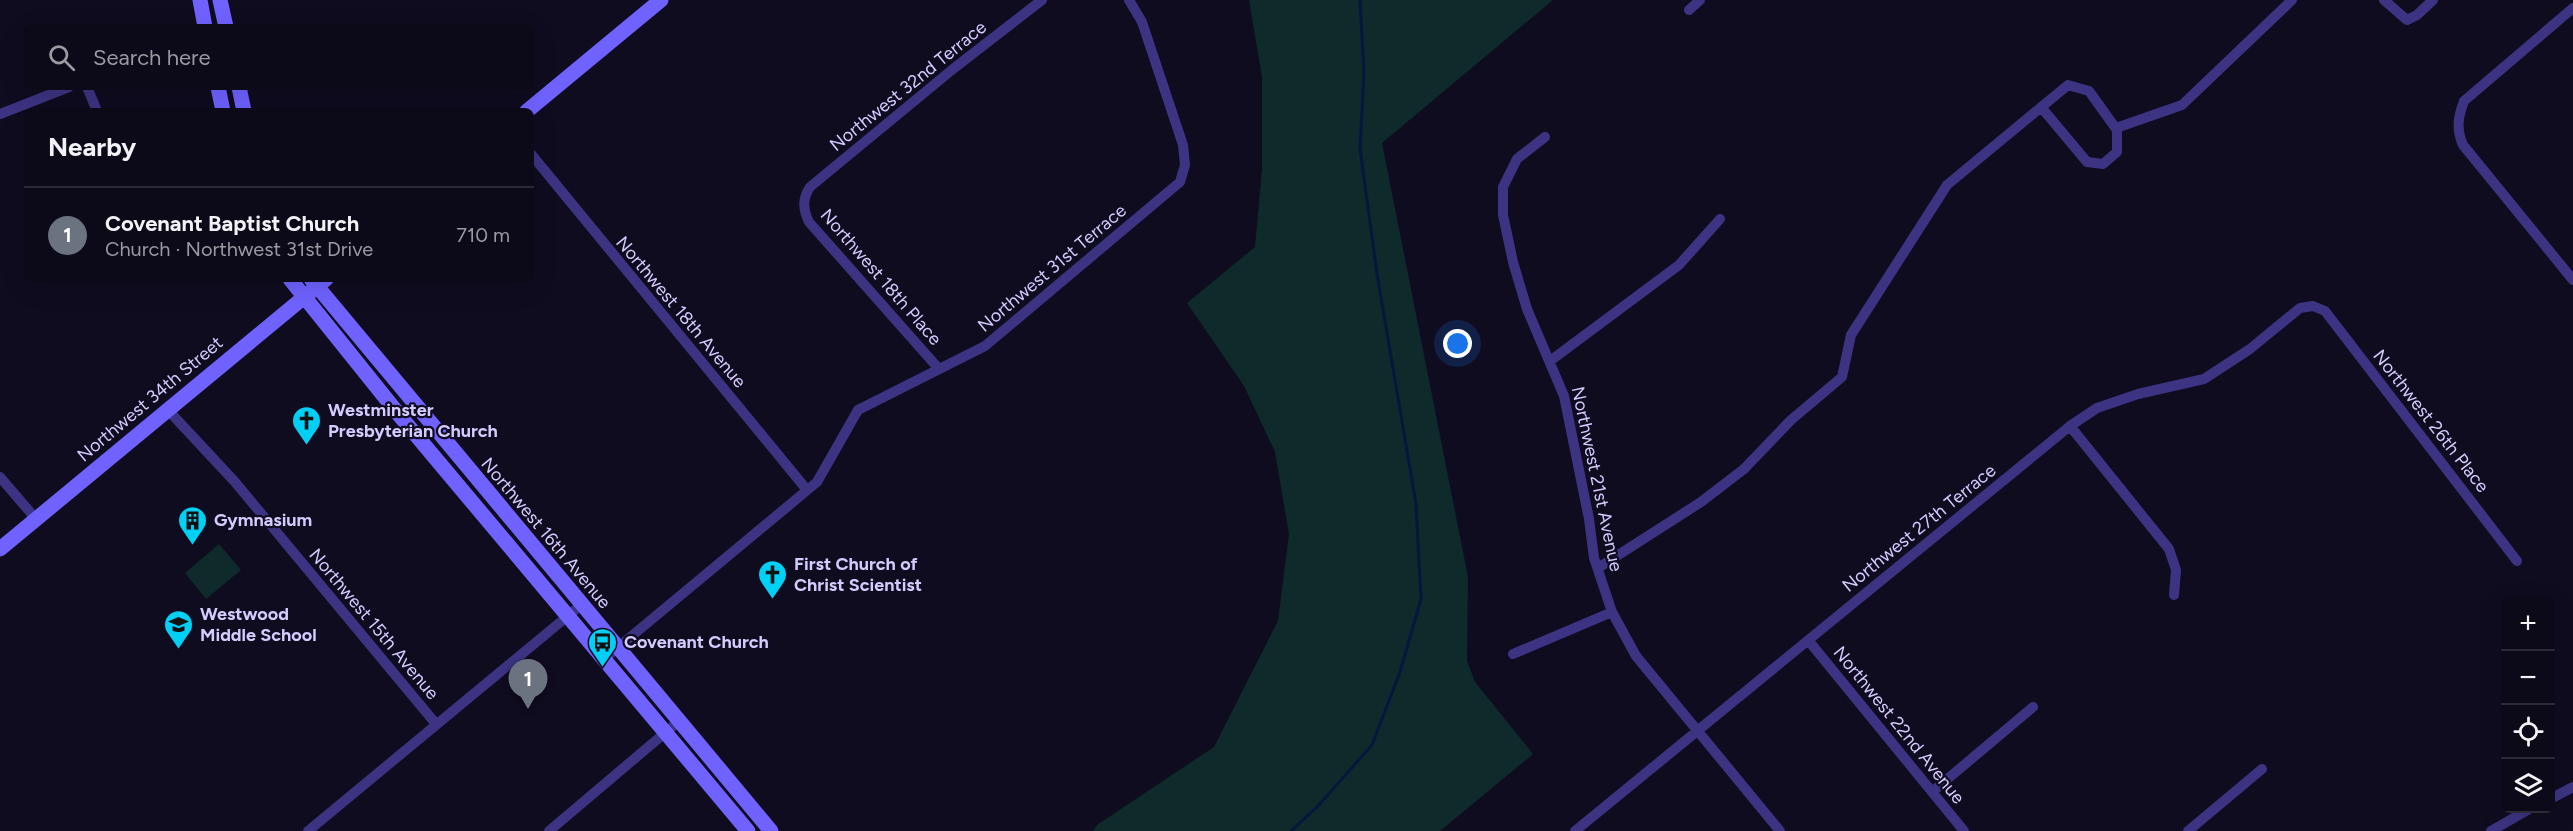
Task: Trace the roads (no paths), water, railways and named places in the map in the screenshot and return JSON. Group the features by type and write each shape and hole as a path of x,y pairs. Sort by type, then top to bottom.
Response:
{"main road":[{"path":"200,0 204,24"},
{"path":"220,0 225,24"},
{"path":"532,108 662,0"},
{"path":"219,90 222,108"},
{"path":"240,90 242,108"},
{"name":"Northwest 16th Avenue","path":"292,282 443,467 748,831"},
{"name":"Northwest 16th Avenue","path":"318,282 455,455 771,831"},
{"name":"Northwest 34th Street","path":"0,549 303,298 318,282"},
{"path":"443,467 455,455"}],"street":[{"name":"Northwest 32nd Terrace","path":"804,204 810,187 953,69 1042,0"},
{"name":"Northwest 31st Terrace","path":"604,658 817,482 858,410 985,346 1180,182 1185,165 1183,145 1142,22 1129,0"},
{"path":"1689,10 1700,0"},
{"path":"2116,128 2182,105 2292,0"},
{"path":"2384,0 2407,20 2417,15 2433,0"},
{"path":"2573,8 2464,101 2458,118 2458,135 2463,145 2573,280"},
{"path":"1598,568 1701,502 1744,469 1791,420 1842,377 1851,334 1947,185 2068,85 2089,91 2116,128 2117,152 2103,164 2087,162 2042,108"},
{"path":"0,114 61,90"},
{"path":"88,90 96,108"},
{"name":"Northwest 21st Avenue","path":"1545,137 1518,159 1503,187 1503,215 1513,262 1527,309 1564,396 1598,568 1612,612 1636,656 1777,830"},
{"name":"Northwest 18th Avenue","path":"534,158 807,490"},
{"name":"Northwest 18th Place","path":"804,204 809,222 939,369"},
{"path":"1550,361 1679,265 1719,219"},
{"name":"Northwest 27th Terrace","path":"1575,831 2070,426 2107,404 2204,379 2241,356 2294,312 2313,306"},
{"name":"Northwest 26th Place","path":"2313,306 2325,311 2517,561"},
{"name":"Northwest 15th Avenue","path":"168,410 235,482 436,724"},
{"path":"2070,426 2169,549 2176,570 2174,595"},
{"path":"0,477 36,519"},
{"path":"308,831 582,605"},
{"path":"1514,654 1612,612"},
{"name":"Northwest 22nd Avenue","path":"1808,640 1964,831"},
{"path":"1932,792 2033,707"},
{"path":"549,831 679,721"},
{"path":"2188,831 2262,769"},
{"path":"2555,796 2573,787"},
{"path":"2491,831 2522,813"}],"waterway":[{"path":"1291,831 1317,807 1372,745 1400,672 1421,599 1416,504 1377,274 1360,148 1364,73 1360,0"}],"place":[{"name":"Westminster Presbyterian Church","path":"307,446"},
{"name":"Gymnasium","path":"193,546"},
{"name":"First Church of Christ Scientist","path":"773,600"},
{"name":"Westwood Middle School","path":"179,650"},
{"name":"Covenant Church","path":"603,668"},
{"name":"Covenant Baptist Church","path":"528,709"}]}
